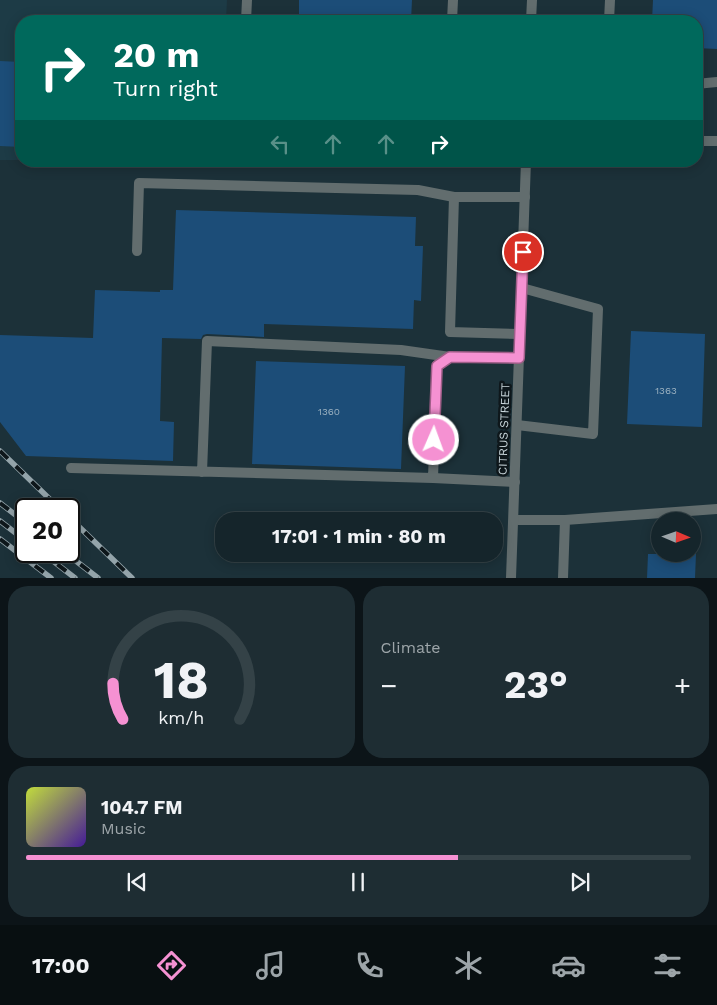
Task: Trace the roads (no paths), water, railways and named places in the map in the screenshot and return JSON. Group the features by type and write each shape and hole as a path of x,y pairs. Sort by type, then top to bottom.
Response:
{"street":[{"path":"246,15 247,0"},
{"path":"452,15 453,0"},
{"path":"531,15 532,0"},
{"path":"609,15 610,0"},
{"path":"703,83 717,82"},
{"path":"703,141 717,142"},
{"name":"CITRUS STREET","path":"512,578 526,167"},
{"path":"137,251 139,183 418,190 454,196 525,197"},
{"path":"454,196 450,332 520,334"},
{"path":"517,425 593,434 598,309 522,288"},
{"path":"202,472 207,341 401,350 450,357 519,358"},
{"path":"433,478 437,366 450,357"},
{"path":"71,468 515,482"},
{"path":"514,520 565,520 717,509"},
{"path":"563,578 565,520"}],"railway":[{"path":"0,451 49,498"},
{"path":"0,503 15,515"},
{"path":"0,521 15,533"},
{"path":"80,528 132,578"},
{"path":"0,539 51,578"},
{"path":"56,563 75,578"},
{"path":"79,563 98,578"}]}
